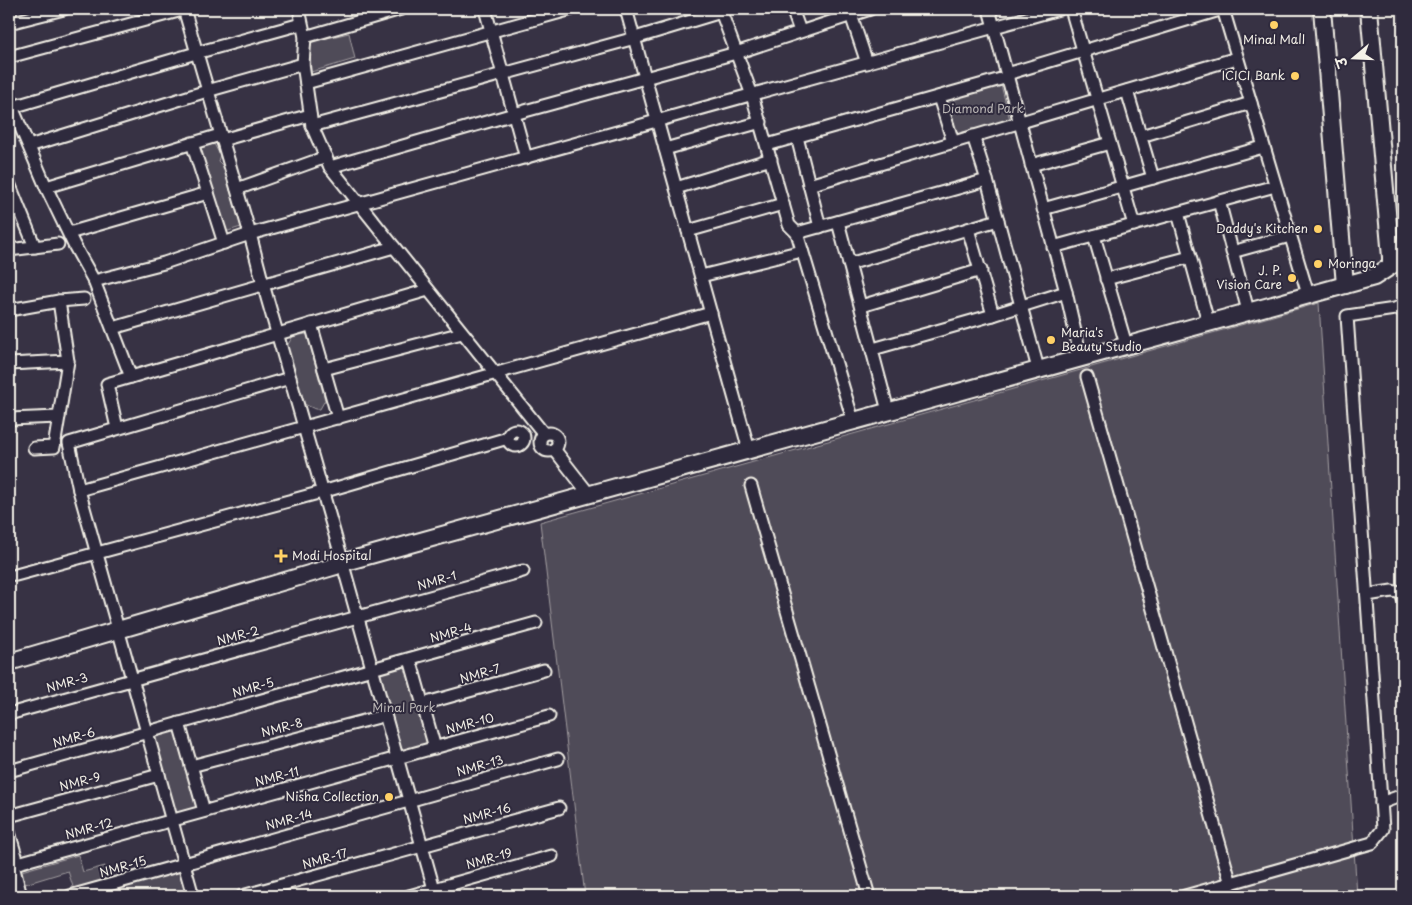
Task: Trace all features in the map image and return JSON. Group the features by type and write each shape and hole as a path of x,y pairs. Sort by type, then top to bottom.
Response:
{"street":[{"path":"9,23 64,9"},
{"path":"9,57 185,9 304,427 431,893"},
{"path":"299,9 305,37 303,64 311,120 328,162 494,374 542,432"},
{"path":"305,37 401,9"},
{"path":"485,9 526,158"},
{"path":"306,83 572,9"},
{"path":"626,9 748,448"},
{"path":"792,9 800,32"},
{"path":"237,189 328,162 514,114 736,53 870,9"},
{"path":"989,9 1066,292 1080,356"},
{"path":"94,282 164,263 250,234 361,205 1059,9"},
{"path":"1072,9 1134,225"},
{"path":"767,145 939,97 1223,9 1306,291"},
{"path":"1322,9 1345,282"},
{"path":"9,662 117,626 340,562 1386,269 1391,266 1391,257 1369,9"},
{"path":"46,187 192,143 311,120 503,73 635,38 723,10 736,53 752,95 789,225 797,233 852,417"},
{"path":"851,15 867,63"},
{"path":"10,107 196,52 301,24"},
{"path":"809,185 1237,58"},
{"path":"29,146 303,64"},
{"path":"1127,90 1153,178"},
{"path":"9,93 10,107 46,187 94,282 132,377"},
{"path":"939,97 954,142"},
{"path":"1141,136 1251,103"},
{"path":"665,149 760,122"},
{"path":"972,136 987,180 1037,365"},
{"path":"797,137 820,227"},
{"path":"1031,165 1110,142"},
{"path":"192,143 224,243"},
{"path":"1043,209 1263,147"},
{"path":"676,188 771,159"},
{"path":"797,233 987,180"},
{"path":"9,185 35,248"},
{"path":"1054,247 1275,186"},
{"path":"69,233 208,194"},
{"path":"1220,201 1247,307"},
{"path":"688,231 783,204"},
{"path":"1178,213 1207,318"},
{"path":"849,264 998,220"},
{"path":"838,222 887,407"},
{"path":"968,229 993,315"},
{"path":"1094,236 1125,341"},
{"path":"1232,252 1290,236"},
{"path":"9,250 58,244"},
{"path":"113,328 394,247"},
{"path":"701,276 802,251"},
{"path":"1106,279 1190,257"},
{"path":"861,306 981,270"},
{"path":"748,448 1037,365 1080,356 1207,318 1345,282"},
{"path":"117,428 107,384 428,290"},
{"path":"872,349 1066,292"},
{"path":"9,310 59,301 84,299"},
{"path":"34,448 54,447 68,361 59,301"},
{"path":"1185,896 1372,843 1383,830 1347,316 1394,309 1403,305"},
{"path":"79,490 711,313"},
{"path":"311,324 338,418"},
{"path":"324,369 462,333"},
{"path":"9,364 68,361"},
{"path":"1087,377 1231,884"},
{"path":"192,896 79,490 69,443 290,378"},
{"path":"9,419 58,417"},
{"path":"16,575 322,492 508,438 516,446 522,444 524,438 542,432"},
{"path":"542,432 541,447 547,451 554,449 588,492"},
{"path":"751,486 869,896"},
{"name":"NMR-1","path":"355,618 524,571"},
{"path":"1366,595 1392,591 1401,593 1403,599"},
{"name":"NMR-2","path":"132,679 355,618"},
{"name":"NMR-4","path":"369,670 536,623"},
{"path":"9,651 117,626"},
{"path":"410,659 435,748"},
{"path":"369,670 379,717 394,759"},
{"name":"NMR-5","path":"147,732 369,670"},
{"name":"NMR-7","path":"423,704 544,670"},
{"name":"NMR-3","path":"9,714 132,679"},
{"name":"NMR-10","path":"394,759 549,716"},
{"name":"NMR-8","path":"191,766 379,717"},
{"path":"179,723 204,812"},
{"name":"NMR-6","path":"9,771 147,732"},
{"name":"NMR-11","path":"172,821 394,759"},
{"name":"NMR-13","path":"406,801 558,759"},
{"name":"NMR-9","path":"9,816 159,775"},
{"path":"1381,803 1403,795"},
{"name":"NMR-14","path":"184,864 406,801"},
{"name":"NMR-16","path":"418,847 560,808"},
{"name":"NMR-12","path":"16,864 172,821"},
{"path":"9,832 21,896"},
{"name":"NMR-17","path":"242,896 418,847"},
{"name":"NMR-19","path":"408,896 431,893 552,856"},
{"name":"NMR-15","path":"70,896 184,864"}],"green space":[{"path":"349,33 355,59 311,72 310,42"},
{"name":"Diamond Park","path":"1001,85 1010,120 957,134 947,100"},
{"path":"214,144 220,155 218,161 223,166 241,227 222,233 203,169 204,159 199,154 200,147"},
{"path":"1319,303 1357,896 585,896 540,522"},
{"path":"307,334 325,400 320,409 304,404 287,346 293,336"},
{"name":"Minal Park","path":"406,665 429,744 402,751 380,673"},
{"path":"174,727 198,809 175,815 152,734"},
{"path":"78,855 83,872 105,866 109,880 74,890 68,871 22,885 18,872"},
{"path":"180,871 187,896 111,896 110,892"}],"place":[{"name":"Minal Mall","path":"1274,25"},
{"name":"ICICI Bank","path":"1295,76"},
{"name":"Daddy's Kitchen","path":"1318,229"},
{"name":"Moringa","path":"1318,264"},
{"name":"J. P. Vision Care","path":"1292,278"},
{"name":"Maria's Beauty Studio","path":"1051,340"},
{"name":"Modi Hospital","path":"281,556"},
{"name":"Nisha Collection","path":"389,797"}]}
